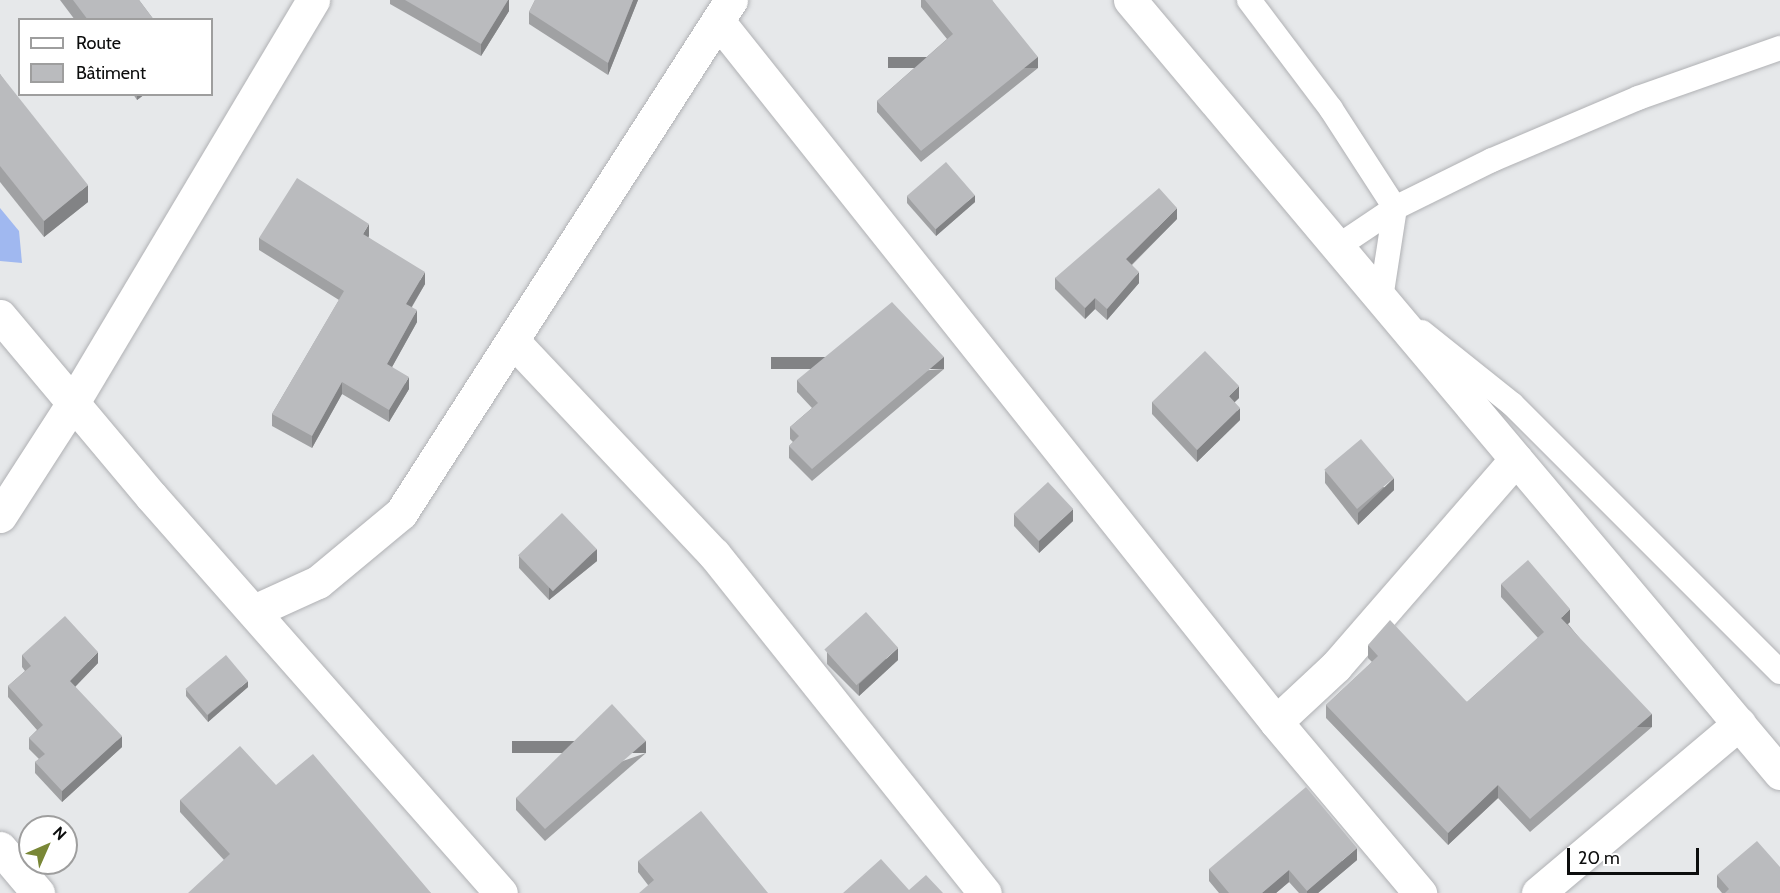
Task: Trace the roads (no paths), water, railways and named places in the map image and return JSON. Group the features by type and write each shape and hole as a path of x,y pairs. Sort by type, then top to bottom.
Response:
{"street":[{"path":"0,516 74,401 313,0"},
{"path":"1130,0 1780,774"},
{"path":"254,611 318,582 401,513 724,11 1276,722 1420,893"},
{"path":"0,316 501,893"},
{"path":"513,341 714,554 985,893"},
{"path":"1276,722 1336,666 1516,459"},
{"path":"1538,893 1739,724"},
{"path":"0,848 38,893"}],"lane":[{"path":"1250,0 1331,109 1395,208 1381,298 1512,404 1780,672"},
{"path":"1337,247 1395,208 1638,98 1780,48"}]}
